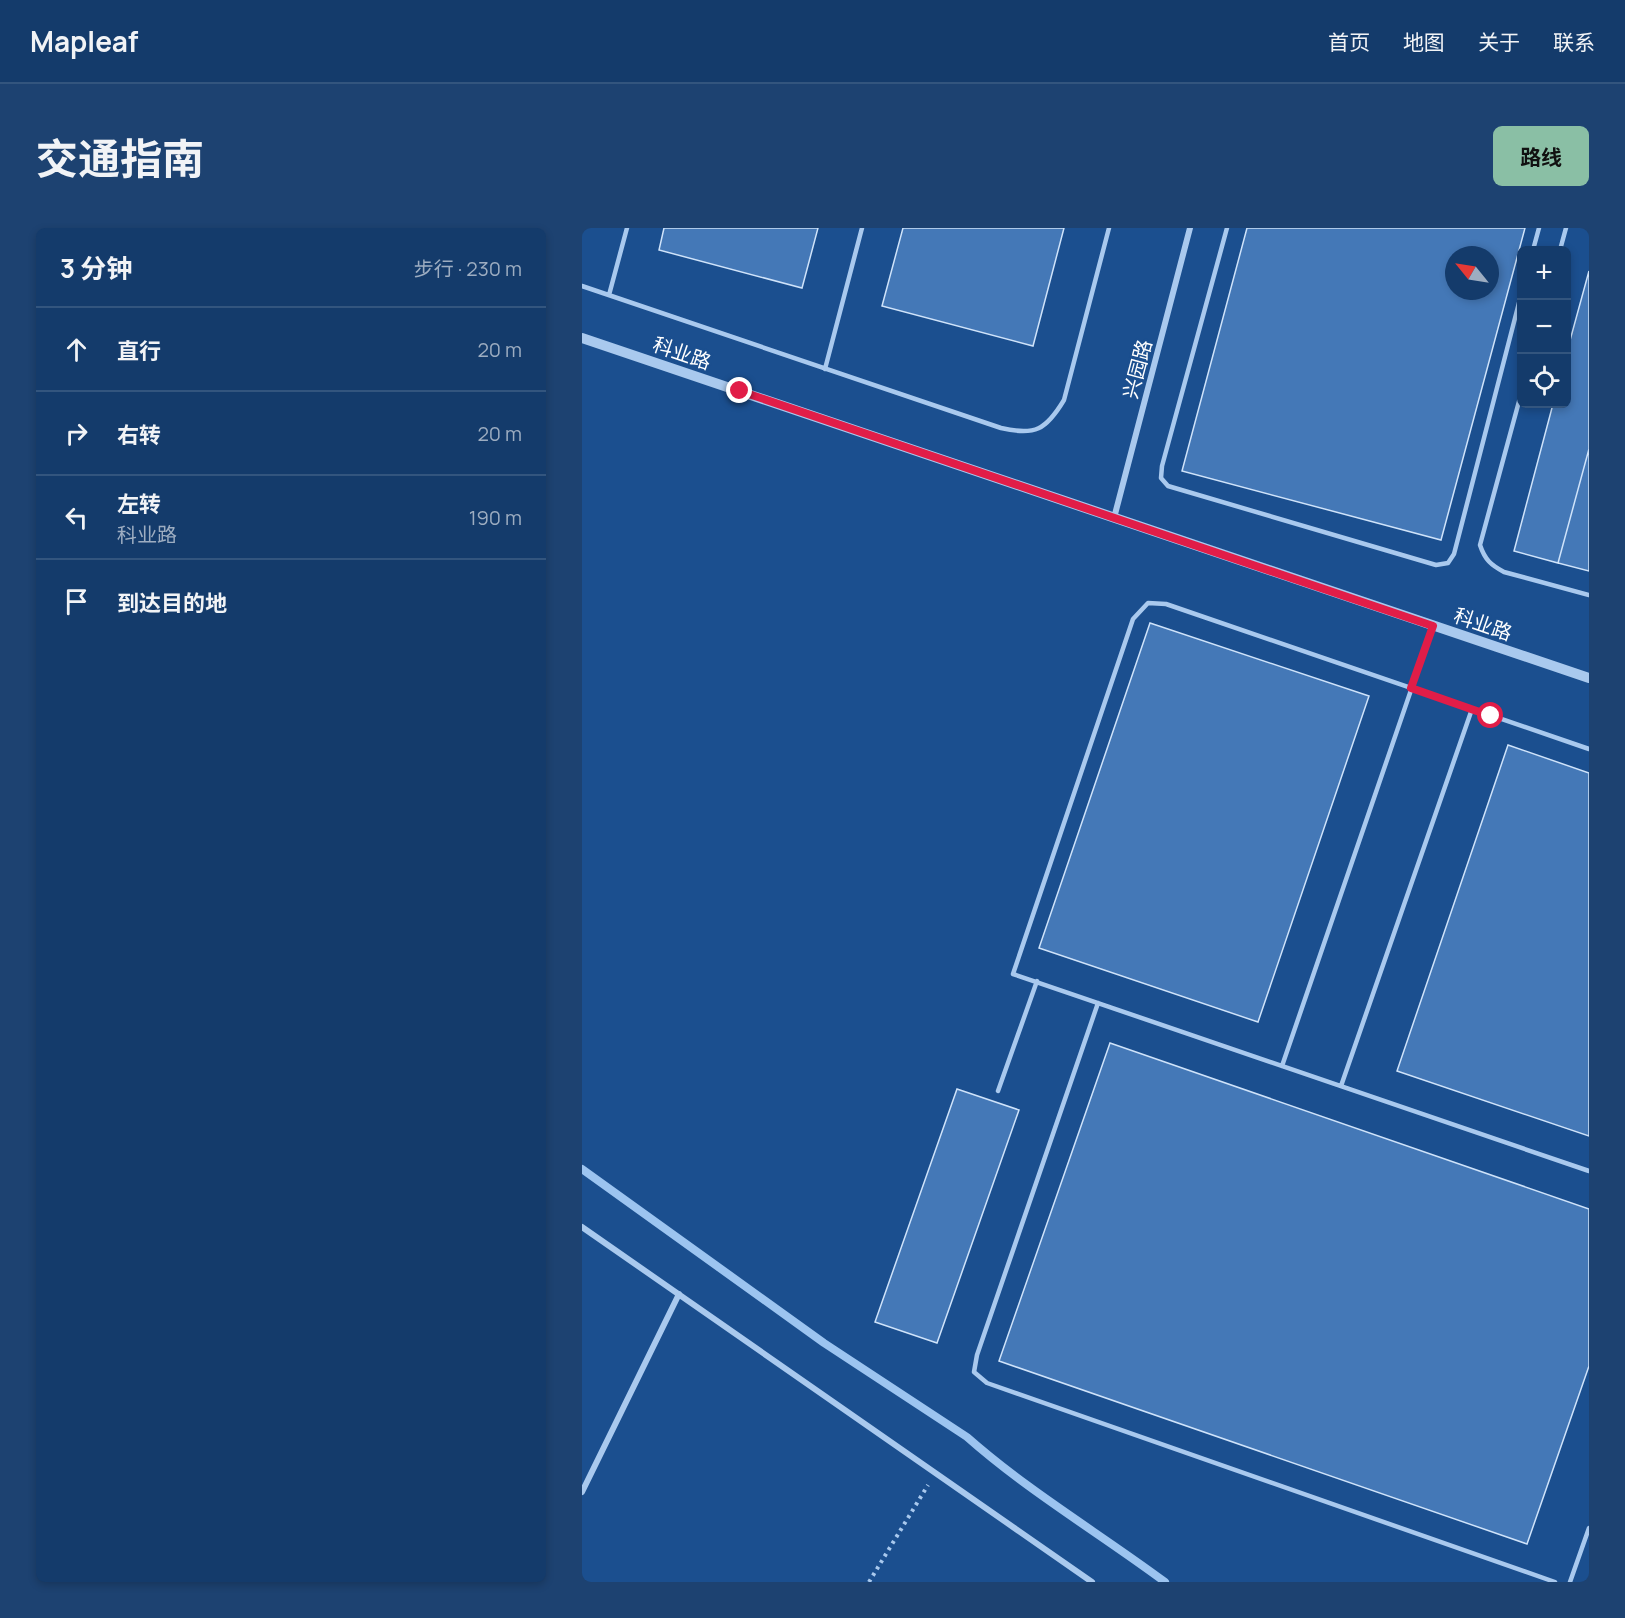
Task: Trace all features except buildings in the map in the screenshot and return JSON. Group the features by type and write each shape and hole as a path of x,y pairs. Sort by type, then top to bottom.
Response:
{"street":[{"name":"兴园路","path":"1114,518 1191,228"},
{"name":"科业路","path":"582,338 1589,678"},
{"path":"582,1227 1089,1581"},
{"path":"582,1492 679,1294"}],"lane":[{"path":"609,295 627,228"},
{"path":"825,369 862,228"},
{"path":"582,286 1019,433 1040,429 1054,416 1064,400 1109,228"},
{"path":"1227,228 1162,466 1161,478 1168,486 1436,565 1448,563 1454,554 1520,300"},
{"path":"1534,246 1539,228"},
{"path":"1561,246 1566,228"},
{"path":"1517,408 1480,545 1485,558 1491,565 1504,572 1589,596"},
{"path":"1589,749 1166,604 1148,603 1133,619 1013,974 1589,1171"},
{"path":"1282,1066 1433,626"},
{"path":"1341,1086 1472,709"},
{"path":"998,1091 1037,981"},
{"path":"1098,1003 977,1355 974,1372 987,1383 1555,1582"},
{"path":"1570,1582 1589,1528"}],"path":[{"path":"869,1582 936,1473"}],"waterway":[{"path":"582,1169 824,1343 967,1437 1039,1494 1165,1582"}],"route":[{"path":"740,391 1433,626 1411,688 1491,716"}]}
